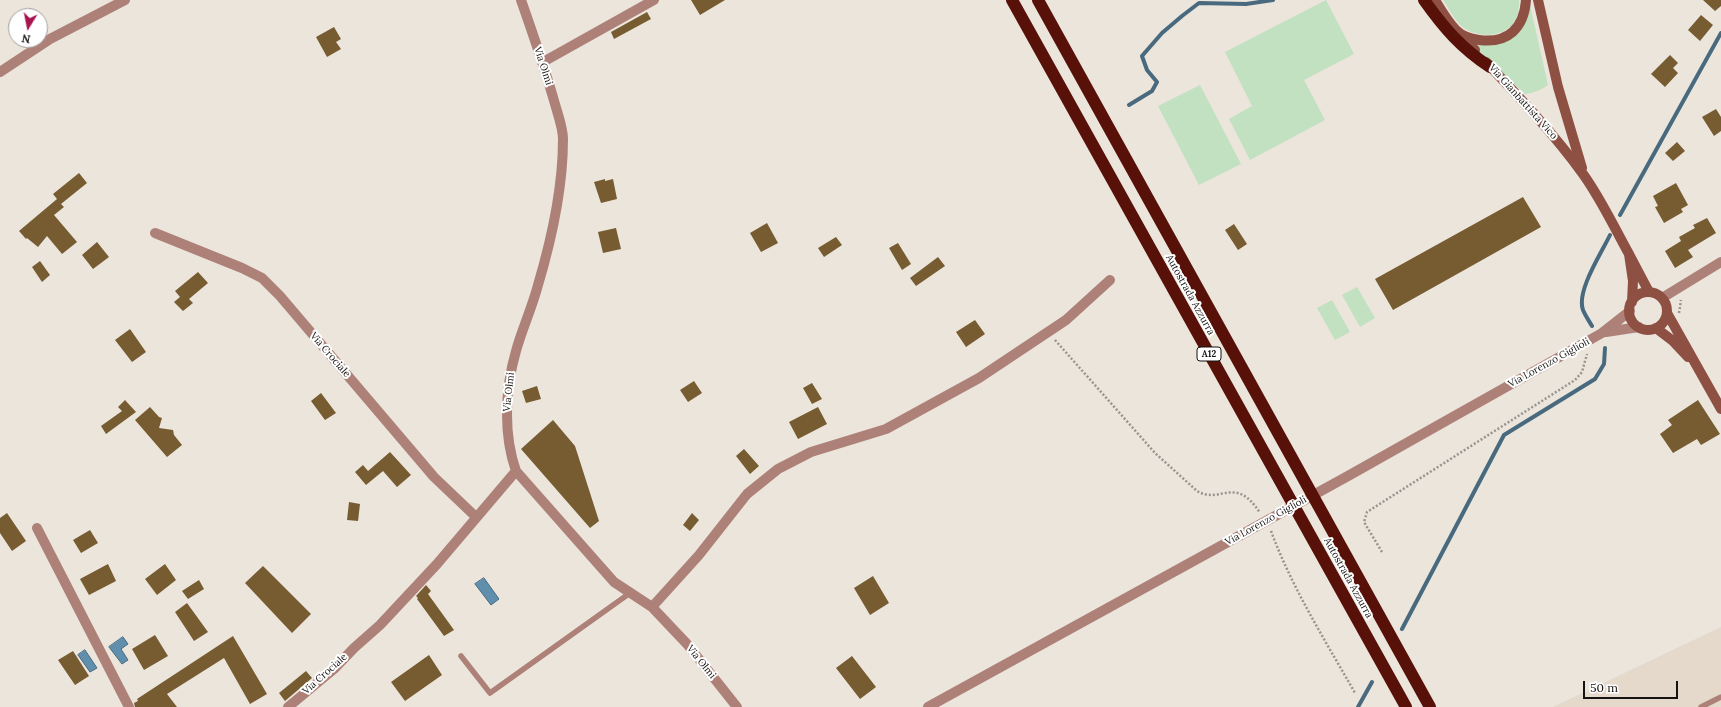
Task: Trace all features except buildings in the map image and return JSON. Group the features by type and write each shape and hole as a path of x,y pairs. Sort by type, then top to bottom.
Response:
{"highway":[{"name":"Autostrada Azzurra","path":"1012,0 1406,707"},
{"name":"Autostrada Azzurra","path":"1038,0 1430,707"},
{"path":"1424,0 1442,26 1459,44 1473,56 1490,67"}],"main road":[{"name":"Via Gianbattista Vico","path":"1435,0 1457,31 1520,97 1555,137 1584,176 1649,292"},
{"path":"1457,31 1472,39 1494,40 1508,36 1517,28 1523,18 1526,0"},
{"name":"Via Gianbattista Vico","path":"1538,0 1558,86 1584,176"},
{"path":"1629,254 1633,281 1631,317 1639,327 1650,329 1656,328 1664,322 1667,313"},
{"path":"1631,306 1639,294 1649,292 1662,298 1665,302 1667,313 1680,333 1696,366 1721,409"},
{"path":"1656,328 1673,341 1696,366"}],"street":[{"path":"0,72 50,39 125,0"},
{"name":"Via Olmi","path":"521,0 542,62 563,138 561,179 552,234 538,286 516,351 511,374 507,419 510,456 516,471 614,582 652,607 687,644 737,707"},
{"path":"542,62 654,0"},
{"name":"Via Crociale","path":"155,233 242,268 262,278 280,296 434,477 476,517"},
{"path":"1662,298 1721,262"},
{"path":"652,607 699,555 747,494 778,469 811,452 886,429 979,378 1066,320 1110,280"},
{"name":"Via Lorenzo Giglioli","path":"928,707 1348,476 1587,342 1602,333 1631,306"},
{"name":"Via Lorenzo Giglioli","path":"1602,333 1639,327"},
{"name":"Via Crociale","path":"288,707 334,669 354,648 380,625 437,564 516,471"},
{"path":"37,528 129,707"}],"lane":[{"path":"460,656 490,693 630,593"},
{"path":"1701,707 1721,697"}],"path":[{"path":"1677,289 1681,298 1679,313 1683,319"},
{"path":"1048,332 1155,453 1197,491 1203,495 1235,492 1250,498 1262,516"},
{"path":"1382,552 1364,522 1367,512 1575,380 1582,372 1586,359 1587,342"},
{"path":"1270,527 1280,555 1301,598 1355,693"}],"shaded area":[{"path":"1721,627 1721,707 1553,707"}],"green space":[{"path":"1326,0 1354,54 1304,80 1325,120 1250,160 1229,119 1252,106 1225,52"},
{"path":"1443,0 1519,0 1519,10 1515,21 1510,27 1496,34 1479,34 1464,28 1455,19"},
{"path":"1530,5 1548,85 1537,91 1525,94 1467,40 1501,41 1509,39 1522,29"},
{"path":"1200,85 1241,164 1199,185 1158,106"},
{"path":"1357,287 1375,318 1360,327 1342,295"},
{"path":"1332,300 1350,332 1335,340 1317,308"}],"water":[{"path":"484,578 499,599 491,605 475,584"},
{"path":"123,637 128,644 121,649 128,660 122,664 109,647"},
{"path":"85,650 97,668 90,672 78,655"}],"waterway":[{"path":"1129,105 1152,91 1157,82 1147,70 1142,56 1162,33 1199,3 1246,4 1273,0"},
{"path":"1620,215 1721,33"},
{"path":"1592,326 1583,310 1583,293 1586,282 1610,235"},
{"path":"1402,629 1504,435 1595,379 1604,364 1605,348"},
{"path":"1358,707 1372,682"}]}
